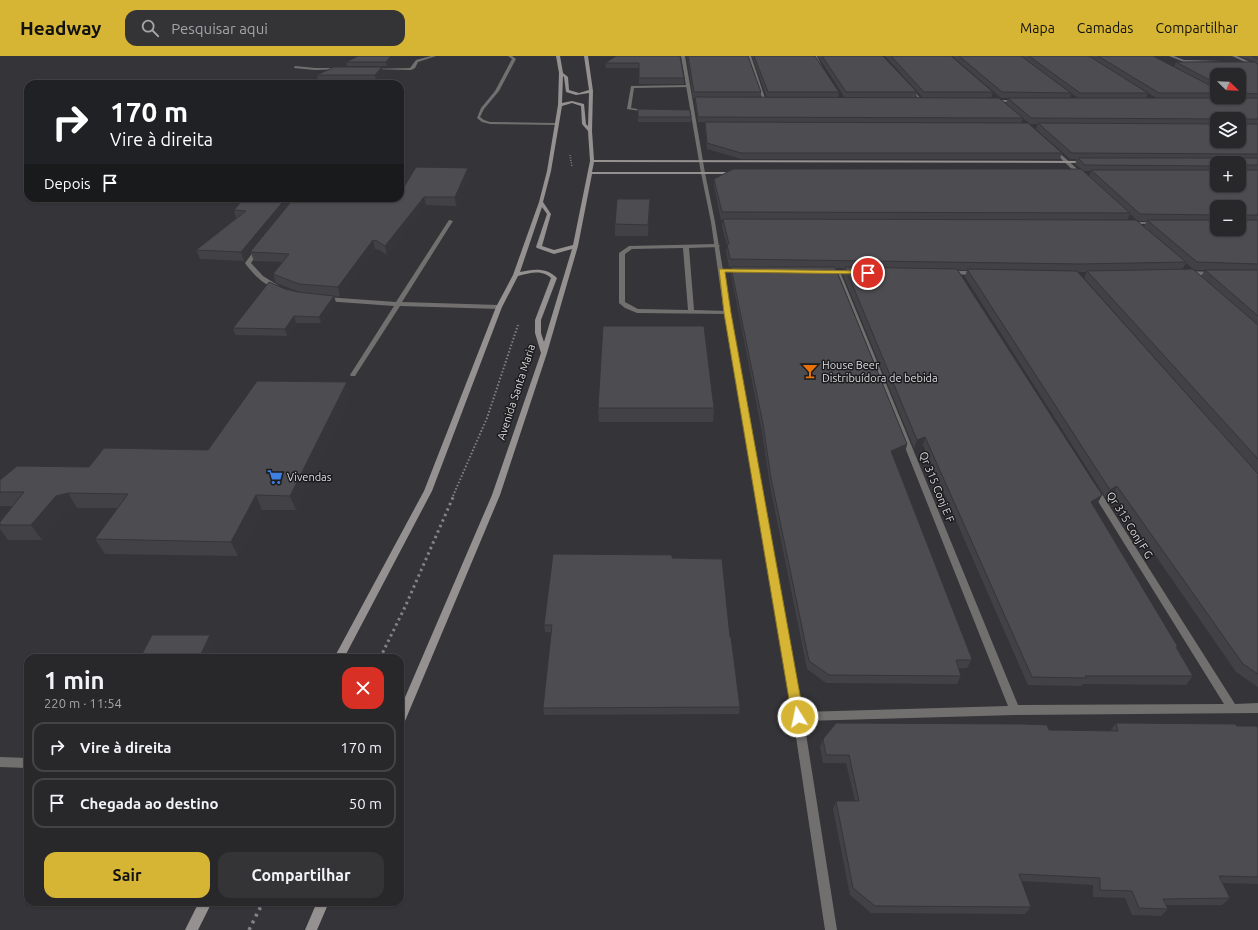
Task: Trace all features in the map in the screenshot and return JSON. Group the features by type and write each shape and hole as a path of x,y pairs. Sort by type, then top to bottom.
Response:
{"main road":[{"path":"341,654 428,491 499,307 516,275 541,202 549,171 560,105 561,73 558,56"},
{"name":"Avenida Santa Maria","path":"404,713 496,495 544,353 575,246 591,173 592,161 590,130 591,90 586,56"},
{"path":"1252,64 1258,63"},
{"path":"561,73 566,77 567,91 570,93 580,94 591,90"},
{"path":"560,105 572,102 583,105 584,124 590,130"},
{"path":"592,161 1092,162"},
{"path":"591,173 743,173"},
{"path":"1070,173 1085,175"},
{"path":"541,202 549,214 539,247 554,252 575,246"},
{"path":"516,275 528,272 542,272 547,273 554,278 538,320 538,333 544,353"},
{"path":"191,930 204,906"},
{"path":"311,930 321,906"}],"street":[{"path":"366,69 411,69 414,68 416,61 434,56"},
{"path":"510,56 514,59 497,91 482,109 478,117 483,121 490,123 556,124"},
{"path":"683,56 717,246 725,270 727,313 798,717 831,930"},
{"path":"749,56 765,100"},
{"path":"815,56 827,75"},
{"path":"1171,56 1184,61 1219,61 1210,56"},
{"path":"1234,56 1252,64"},
{"path":"295,66 315,70 344,69"},
{"path":"907,84 922,101"},
{"path":"650,111 629,109 632,87 689,86"},
{"path":"994,96 1006,106"},
{"path":"692,100 699,100"},
{"path":"758,100 773,100"},
{"path":"914,101 930,101"},
{"path":"984,101 1024,101"},
{"path":"686,112 693,112"},
{"path":"695,125 703,125"},
{"path":"1051,147 1078,173"},
{"path":"353,374 451,221"},
{"path":"1128,221 1135,223 1165,223"},
{"path":"713,222 721,222"},
{"path":"1135,223 1140,228"},
{"path":"261,245 248,263 252,270 262,279 281,289"},
{"path":"686,246 691,312"},
{"path":"717,246 631,247 622,254 622,303 637,311 727,313"},
{"path":"1186,268 1198,278"},
{"path":"822,272 861,273"},
{"name":"Qr 315 Conj E F","path":"838,273 1015,710"},
{"path":"943,273 960,276 982,273"},
{"path":"1177,273 1221,274"},
{"path":"315,298 398,304 499,307"},
{"name":"Qr 315 Conj F G","path":"1089,480 1232,708"},
{"path":"798,717 1015,710 1258,708"},
{"path":"0,762 24,763"}],"path":[{"path":"249,930 261,906"}],"building":[{"path":"358,56 391,56 386,62 346,62"},
{"path":"616,56 680,56 684,78 639,78 639,63 605,63"},
{"path":"688,56 748,56 761,92 694,92"},
{"path":"754,56 815,56 839,92 768,92"},
{"path":"822,56 883,56 917,92 846,92"},
{"path":"891,56 951,56 993,92 924,92"},
{"path":"959,56 1021,56 1071,93 1002,92"},
{"path":"1029,56 1089,56 1148,93 1080,93"},
{"path":"1098,56 1153,56 1210,85 1210,93 1159,93"},
{"path":"1176,62 1255,62 1258,64 1258,94 1246,93 1246,68 1210,68 1210,80"},
{"path":"334,67 382,67 375,75 317,75"},
{"path":"695,97 999,98 1023,118 698,117"},
{"path":"1008,98 1210,98 1210,104 1246,104 1246,98 1258,98 1258,119 1246,119 1246,112 1210,112 1210,119 1031,118"},
{"path":"638,109 690,110 691,117 638,117"},
{"path":"705,122 1028,123 1062,153 741,153 707,143"},
{"path":"1038,123 1210,124 1210,148 1246,148 1246,124 1258,124 1258,154 1072,153"},
{"path":"1078,158 1210,158 1210,166 1085,165"},
{"path":"1246,158 1258,158 1258,165 1246,165"},
{"path":"416,167 468,168 455,197 424,197 385,246 373,240 338,287 299,284 273,274 289,254 250,252 291,202 404,202 404,187"},
{"path":"733,169 1081,169 1130,213 722,212 714,179"},
{"path":"1091,170 1210,170 1210,192 1246,192 1246,170 1258,170 1258,215 1246,215 1246,200 1210,200 1210,215 1140,214"},
{"path":"617,199 650,199 648,225 615,224"},
{"path":"241,202 283,202 241,252 196,250 246,211 234,210"},
{"path":"723,219 1136,220 1186,262 1080,264 730,259 727,244 729,244"},
{"path":"1147,220 1210,220 1210,236 1246,236 1246,220 1258,220 1258,264 1197,262"},
{"path":"731,267 835,267 907,444 891,451 972,659 956,660 961,676 829,675 809,661 771,478 763,424"},
{"path":"845,267 957,269 1102,495 1091,502 1178,647 1176,647 1193,676 1085,676 1087,678 1032,677 925,437 917,440"},
{"path":"967,269 1077,271 1258,474 1258,674 1243,664 1117,486 1110,490"},
{"path":"1193,269 1258,325 1258,459 1087,271"},
{"path":"1205,270 1258,270 1258,316"},
{"path":"269,282 285,289 298,292 334,296 319,317 294,316 285,329 233,328"},
{"path":"603,326 704,326 714,408 598,408"},
{"path":"257,381 347,382 290,496 256,495 231,542 95,539 128,494 68,493 56,496 31,525 0,525 0,522 24,492 0,492 0,480 17,466 89,467 104,448 208,450"},
{"path":"553,554 672,555 672,558 722,559 730,637 740,707 543,708 552,625 544,625"},
{"path":"152,635 210,635 201,654 142,654"},
{"path":"836,723 1023,724 1047,725 1049,730 1118,731 1116,723 1235,724 1237,726 1256,726 1258,728 1258,877 1219,876 1230,898 1163,899 1168,909 1139,908 1132,891 1100,890 1100,878 1019,874 1031,907 875,906 853,888 836,801 859,801 849,755 826,755 823,739"}],"place":[{"name":"House Beer Distribuídora de bebida","path":"810,371"},
{"name":"Vivendas","path":"275,477"}],"route":[{"path":"798,717 727,313 721,270 868,273"}]}
